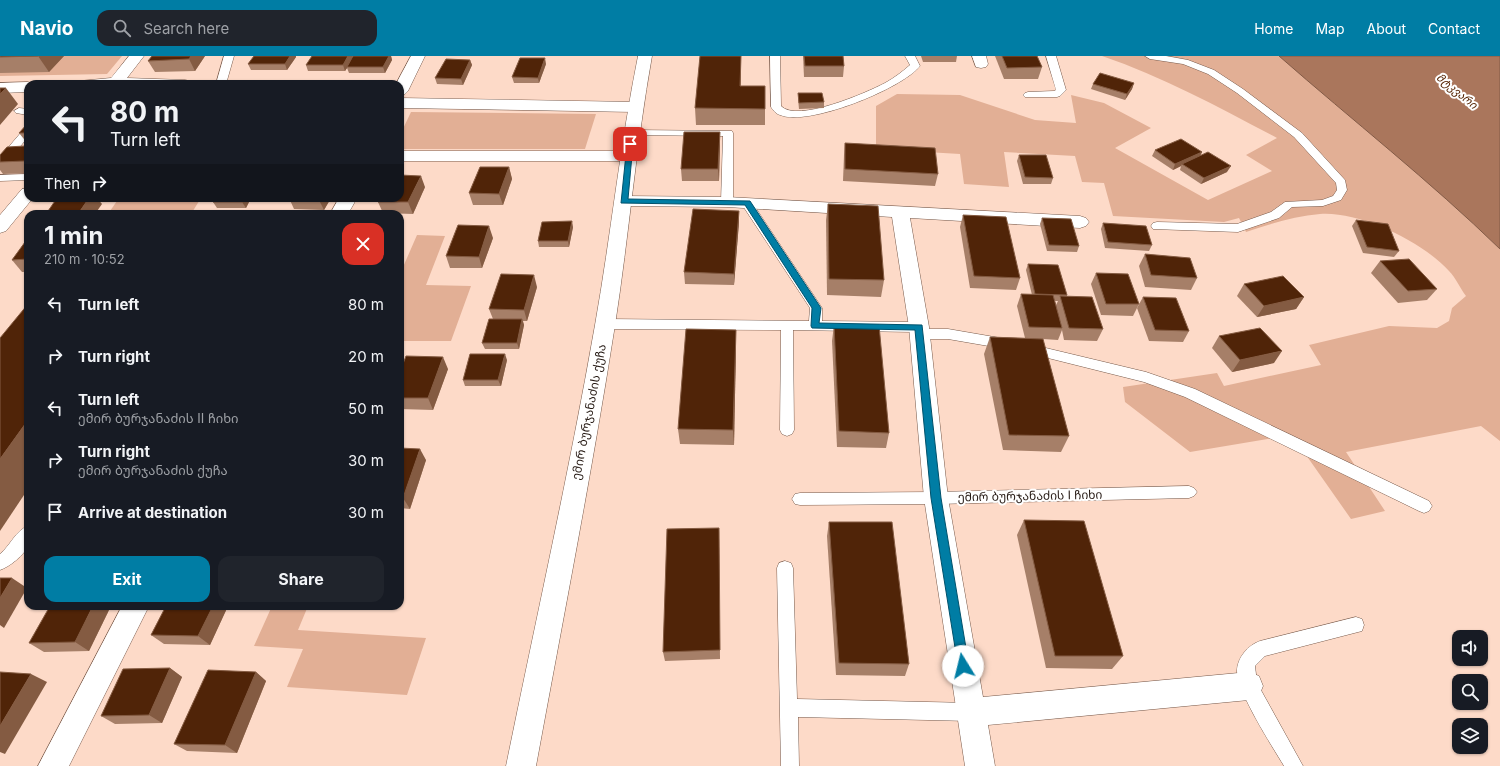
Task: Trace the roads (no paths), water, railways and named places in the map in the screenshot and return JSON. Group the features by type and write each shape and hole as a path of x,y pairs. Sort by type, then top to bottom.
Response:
{"street":[{"path":"117,80 137,56"},
{"path":"404,83 418,56"},
{"name":"ემირ ბურჯანაძის ქუჩა","path":"521,766 605,324 624,201 628,156 635,107 645,56"},
{"path":"0,88 24,87"},
{"path":"404,103 635,107"},
{"path":"404,156 628,156"},
{"path":"0,227 24,197"},
{"path":"624,201 727,202 1080,222"},
{"path":"900,212 919,330 936,498 980,766"},
{"path":"53,766 134,610"},
{"path":"971,712 1248,686"}],"lane":[{"path":"222,80 229,56"},
{"path":"775,56 776,107 779,111 795,115 824,110 885,87 915,66 910,56"},
{"path":"1028,95 1056,94 1061,90 1051,56"},
{"path":"1150,56 1185,62 1211,72 1240,91 1298,135 1341,182 1342,190 1337,198 1323,203 1289,204 1275,215 1238,228 1157,226"},
{"path":"632,133 728,133 727,202"},
{"path":"0,164 24,136"},
{"path":"0,178 24,177"},
{"path":"747,203 816,308 815,326"},
{"path":"605,324 815,326 919,330 1013,346 1153,380 1190,393 1424,506"},
{"path":"787,326 787,430"},
{"name":"ემირ ბურჯანაძის I ჩიხი","path":"800,499 936,498 1189,492"},
{"path":"0,563 13,553 24,538"},
{"path":"785,568 790,766"},
{"path":"1294,766 1248,686 1244,672 1248,659 1260,649 1356,625"},
{"path":"788,708 971,712"}],"water":[{"name":"მტკვარი","path":"1279,56 1500,56 1500,249 1419,175"}]}
